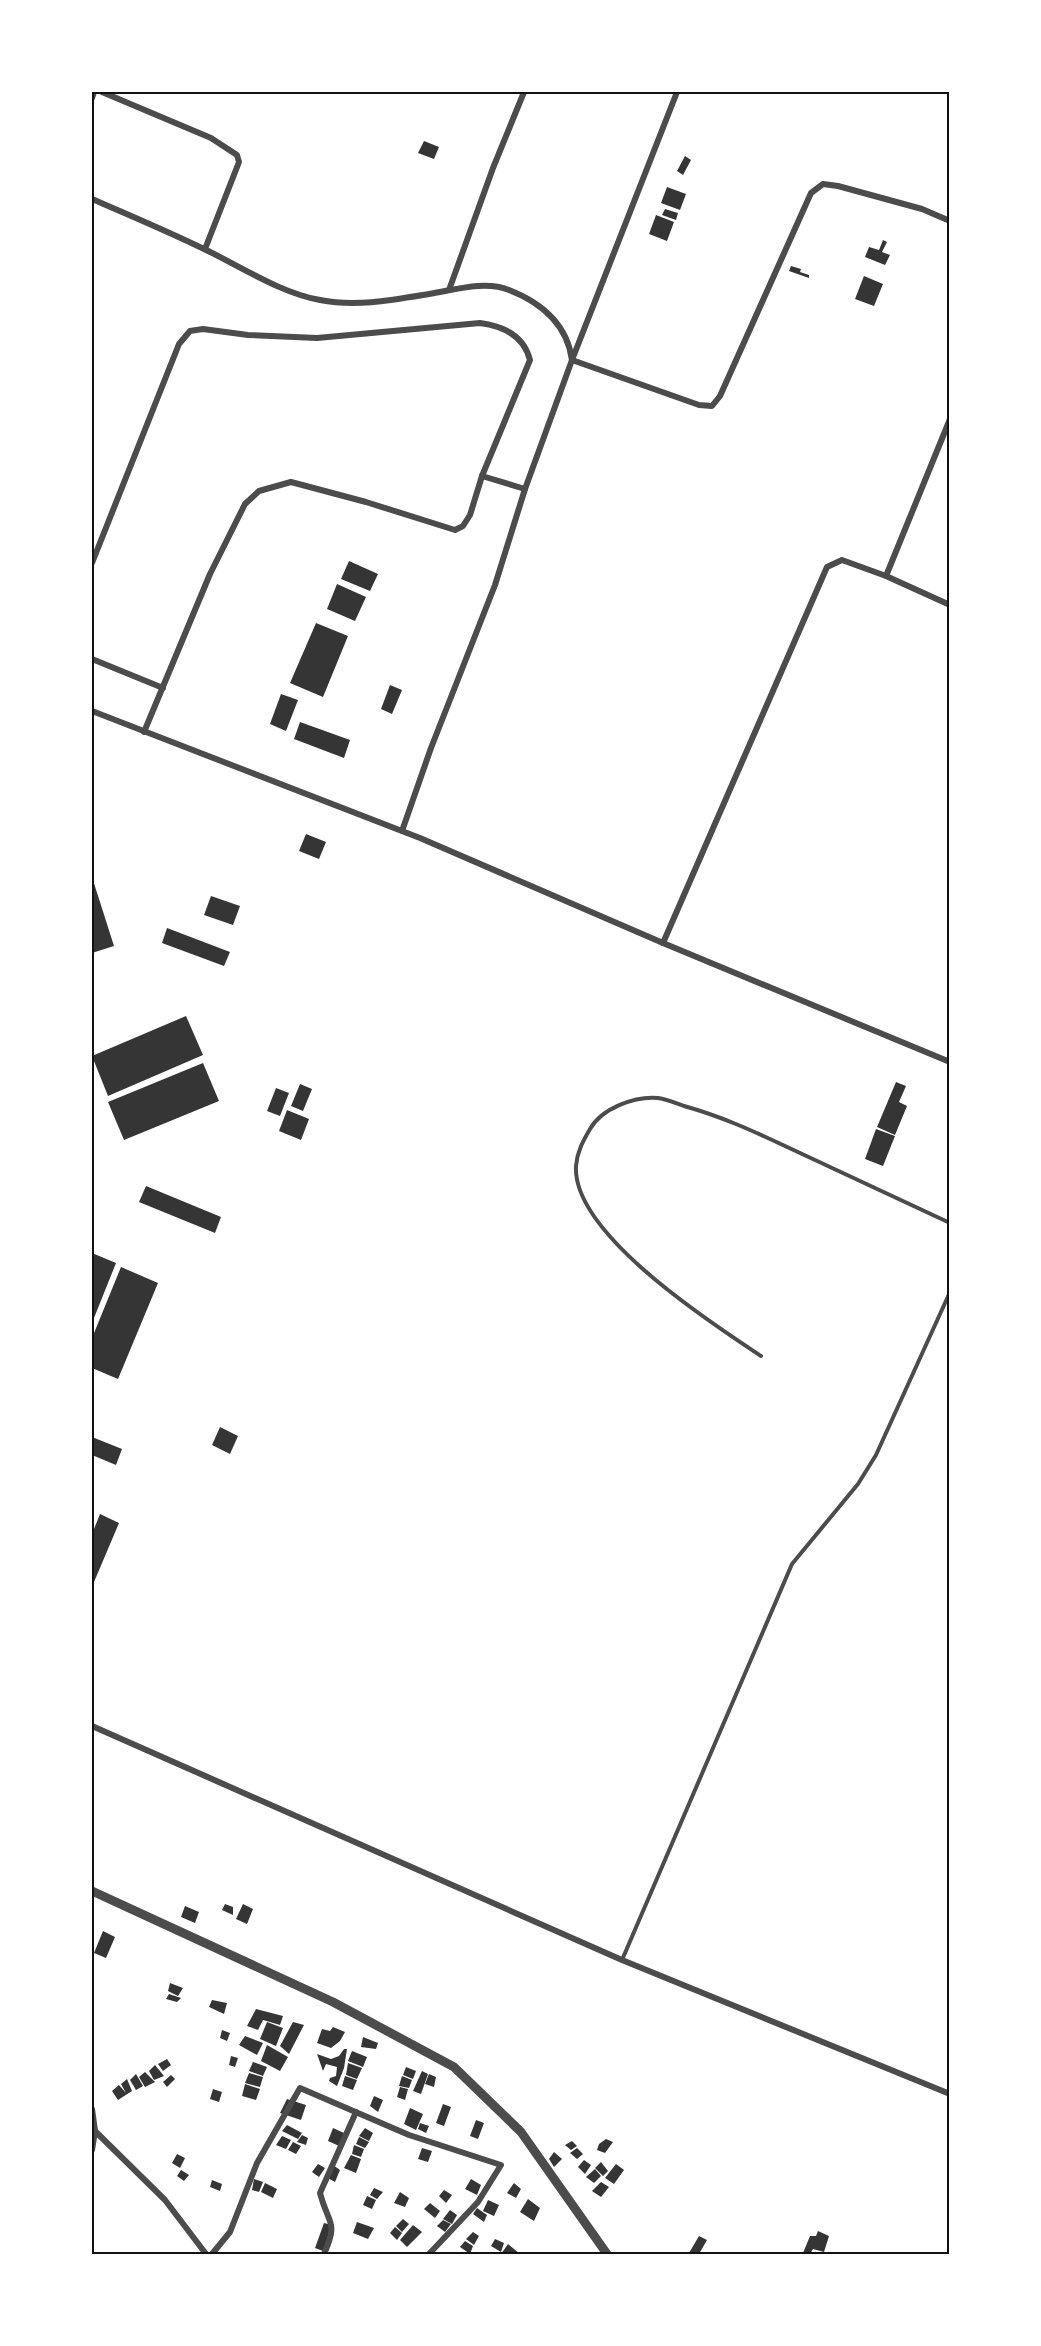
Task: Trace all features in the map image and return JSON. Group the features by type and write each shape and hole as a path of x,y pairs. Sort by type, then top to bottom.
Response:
{"street":[{"path":"92,98 94,92"},
{"path":"102,92 211,138 237,155 239,162 205,249"},
{"path":"450,290 524,92"},
{"path":"402,831 431,748 495,585 525,489 572,360 677,92"},
{"path":"572,360 699,405 712,406 720,396 811,193 823,184 838,186 922,209 950,221"},
{"path":"92,199 205,249 253,275 318,300 355,304 482,286 507,288 528,299 558,322 570,346 572,360"},
{"path":"92,562 179,344 190,331 203,329 248,335 317,338 480,323 503,328 523,341 530,360 482,476 470,515 463,526 455,530 291,483 259,491 245,504 210,574 144,732"},
{"path":"886,576 950,419"},
{"path":"482,476 525,489"},
{"path":"663,943 827,567 842,560 886,576 950,605"},
{"path":"92,659 163,688"},
{"path":"92,711 402,831 663,943 950,1062"},
{"path":"92,1726 622,1960 950,2094"},
{"path":"92,1891 333,2002 454,2067 521,2132 606,2254"},
{"path":"212,2254 230,2232 257,2163 288,2104 300,2088 409,2135 501,2165 478,2202 429,2254"},
{"path":"92,2109 95,2131 92,2150"},
{"path":"324,2254 333,2234 333,2227 320,2193 356,2112"},
{"path":"95,2131 165,2200 206,2254"}],"lane":[{"path":"760,1356 679,1300 644,1270 592,1215 580,1188 576,1168 580,1146 593,1124 618,1106 638,1099 658,1098 722,1116 950,1223"},
{"path":"622,1960 792,1564 801,1550 858,1484 876,1455 950,1292"}],"building":[{"path":"424,141 439,147 434,159 418,153"},
{"path":"685,156 691,160 683,175 677,171"},
{"path":"667,187 686,194 680,210 661,203"},
{"path":"665,209 678,213 676,220 662,215"},
{"path":"656,215 674,222 667,241 649,234"},
{"path":"883,240 887,242 882,252 890,255 885,265 865,257 869,247 879,250"},
{"path":"791,266 801,269 800,272 809,275 809,278 789,271"},
{"path":"864,276 883,284 874,306 855,299"},
{"path":"349,561 378,574 370,591 341,579"},
{"path":"337,584 366,597 355,621 327,609"},
{"path":"316,623 348,636 323,697 290,683"},
{"path":"390,685 402,690 392,714 381,709"},
{"path":"281,694 298,700 286,731 270,724"},
{"path":"300,722 350,740 344,758 294,739"},
{"path":"306,834 326,842 319,859 299,851"},
{"path":"92,877 114,946 92,953"},
{"path":"211,896 240,906 233,925 204,915"},
{"path":"167,928 230,952 224,966 162,943"},
{"path":"186,1016 203,1055 108,1096 92,1056"},
{"path":"203,1063 219,1101 124,1140 108,1102"},
{"path":"896,1082 906,1086 899,1102 907,1106 895,1135 877,1127"},
{"path":"300,1084 312,1089 303,1111 291,1106"},
{"path":"276,1088 289,1093 280,1116 267,1111"},
{"path":"287,1110 309,1119 301,1140 279,1131"},
{"path":"876,1129 895,1136 883,1166 865,1159"},
{"path":"146,1186 221,1217 215,1233 139,1202"},
{"path":"92,1253 116,1263 92,1323"},
{"path":"121,1267 158,1283 118,1379 92,1368 92,1338"},
{"path":"220,1427 238,1436 230,1454 212,1445"},
{"path":"92,1437 122,1449 116,1465 92,1455"},
{"path":"100,1514 119,1523 94,1582 92,1581 92,1534"},
{"path":"225,1904 233,1907 233,1915 222,1910"},
{"path":"243,1904 253,1909 247,1924 236,1919"},
{"path":"185,1906 199,1912 195,1923 181,1917"},
{"path":"103,1931 115,1937 106,1958 94,1953"},
{"path":"170,1983 183,1988 178,1996 168,1991"},
{"path":"169,1994 181,1998 177,2002 166,1999"},
{"path":"212,2000 227,2003 224,2014 209,2007"},
{"path":"256,2009 283,2016 280,2025 263,2020 258,2030 247,2026"},
{"path":"267,2022 283,2028 276,2046 260,2039"},
{"path":"293,2022 304,2025 289,2054 280,2046"},
{"path":"333,2027 345,2032 340,2041 331,2048 317,2043 322,2029 330,2031"},
{"path":"222,2030 230,2033 227,2041 220,2038"},
{"path":"245,2036 263,2043 257,2055 239,2045"},
{"path":"363,2037 378,2043 376,2049 361,2047"},
{"path":"267,2045 288,2057 280,2071 261,2061"},
{"path":"344,2049 347,2049 344,2068 337,2086 329,2081 330,2078 336,2076 337,2067 326,2064 323,2071 317,2054 331,2059 339,2056"},
{"path":"352,2051 367,2057 363,2067 348,2061"},
{"path":"231,2056 238,2058 235,2067 229,2065"},
{"path":"167,2059 171,2065 163,2071 158,2064"},
{"path":"253,2062 267,2067 263,2076 249,2071"},
{"path":"348,2063 362,2068 357,2079 346,2075"},
{"path":"155,2065 164,2076 154,2080 149,2071"},
{"path":"406,2067 416,2071 413,2079 403,2075"},
{"path":"422,2071 428,2074 421,2094 413,2091"},
{"path":"145,2072 155,2082 145,2087 139,2077"},
{"path":"249,2073 263,2077 260,2087 245,2083"},
{"path":"136,2074 143,2086 136,2090 130,2080"},
{"path":"429,2074 436,2077 434,2087 425,2084"},
{"path":"171,2075 175,2079 167,2087 163,2082"},
{"path":"345,2076 357,2080 353,2090 342,2086"},
{"path":"402,2076 412,2080 409,2088 399,2086"},
{"path":"127,2079 132,2091 118,2100 112,2091 119,2085 126,2093 121,2084"},
{"path":"245,2084 260,2089 256,2100 242,2096"},
{"path":"400,2087 408,2089 405,2100 397,2097"},
{"path":"213,2089 222,2092 219,2102 210,2099"},
{"path":"374,2096 383,2100 378,2112 370,2106"},
{"path":"287,2099 306,2105 301,2120 280,2113"},
{"path":"443,2104 451,2107 444,2126 436,2123"},
{"path":"410,2108 423,2114 416,2130 404,2124"},
{"path":"476,2120 484,2123 478,2139 470,2136"},
{"path":"420,2123 429,2126 426,2133 418,2129"},
{"path":"287,2125 302,2133 298,2139 282,2131"},
{"path":"333,2128 344,2133 339,2146 328,2141"},
{"path":"365,2128 373,2133 369,2141 359,2136"},
{"path":"302,2135 308,2138 306,2145 297,2142"},
{"path":"282,2136 291,2140 286,2149 276,2145"},
{"path":"359,2137 369,2142 365,2148 356,2144"},
{"path":"606,2139 613,2142 605,2153 597,2150 599,2144"},
{"path":"572,2141 577,2146 571,2150 565,2145"},
{"path":"293,2142 301,2146 296,2154 288,2150"},
{"path":"354,2145 364,2149 361,2157 352,2154"},
{"path":"422,2148 432,2151 428,2162 418,2159"},
{"path":"577,2148 583,2154 577,2159 570,2153"},
{"path":"554,2152 562,2159 554,2167 549,2159"},
{"path":"177,2154 185,2158 180,2168 172,2163"},
{"path":"351,2155 361,2159 356,2173 344,2168"},
{"path":"584,2160 591,2165 585,2174 578,2167"},
{"path":"601,2162 608,2171 603,2176 595,2168"},
{"path":"318,2164 325,2168 319,2177 312,2172"},
{"path":"616,2164 624,2170 614,2184 605,2178"},
{"path":"333,2165 340,2170 335,2182 326,2177"},
{"path":"595,2169 601,2176 594,2183 586,2177"},
{"path":"181,2170 189,2175 184,2181 177,2176"},
{"path":"254,2179 263,2182 259,2192 252,2190"},
{"path":"471,2179 481,2185 477,2195 465,2189"},
{"path":"212,2180 222,2184 220,2191 210,2187"},
{"path":"601,2182 609,2187 601,2197 592,2191"},
{"path":"265,2183 277,2189 273,2198 261,2192"},
{"path":"514,2183 521,2189 516,2198 507,2193"},
{"path":"374,2188 383,2192 377,2199 370,2195"},
{"path":"444,2190 452,2195 446,2203 439,2196"},
{"path":"400,2192 409,2198 405,2207 394,2203"},
{"path":"367,2196 376,2200 372,2209 363,2205"},
{"path":"528,2199 540,2208 534,2221 520,2212"},
{"path":"488,2200 499,2205 494,2216 483,2211"},
{"path":"430,2203 440,2211 435,2218 424,2209"},
{"path":"477,2208 487,2215 484,2222 473,2214"},
{"path":"450,2210 457,2215 452,2224 443,2219"},
{"path":"403,2219 409,2224 402,2232 396,2226"},
{"path":"443,2220 451,2224 445,2232 437,2226"},
{"path":"357,2222 374,2228 368,2239 353,2233"},
{"path":"324,2223 332,2225 323,2251 315,2248"},
{"path":"413,2225 422,2232 407,2247 400,2240"},
{"path":"395,2227 402,2233 397,2240 390,2233"},
{"path":"818,2231 829,2236 824,2252 813,2249 810,2254 803,2253 810,2236 816,2236"},
{"path":"473,2232 479,2236 474,2245 466,2239"},
{"path":"699,2236 707,2240 699,2254 689,2253"},
{"path":"495,2239 504,2243 501,2252 491,2246"},
{"path":"465,2241 473,2246 470,2254 460,2247"},
{"path":"508,2244 520,2254 501,2254"}]}
